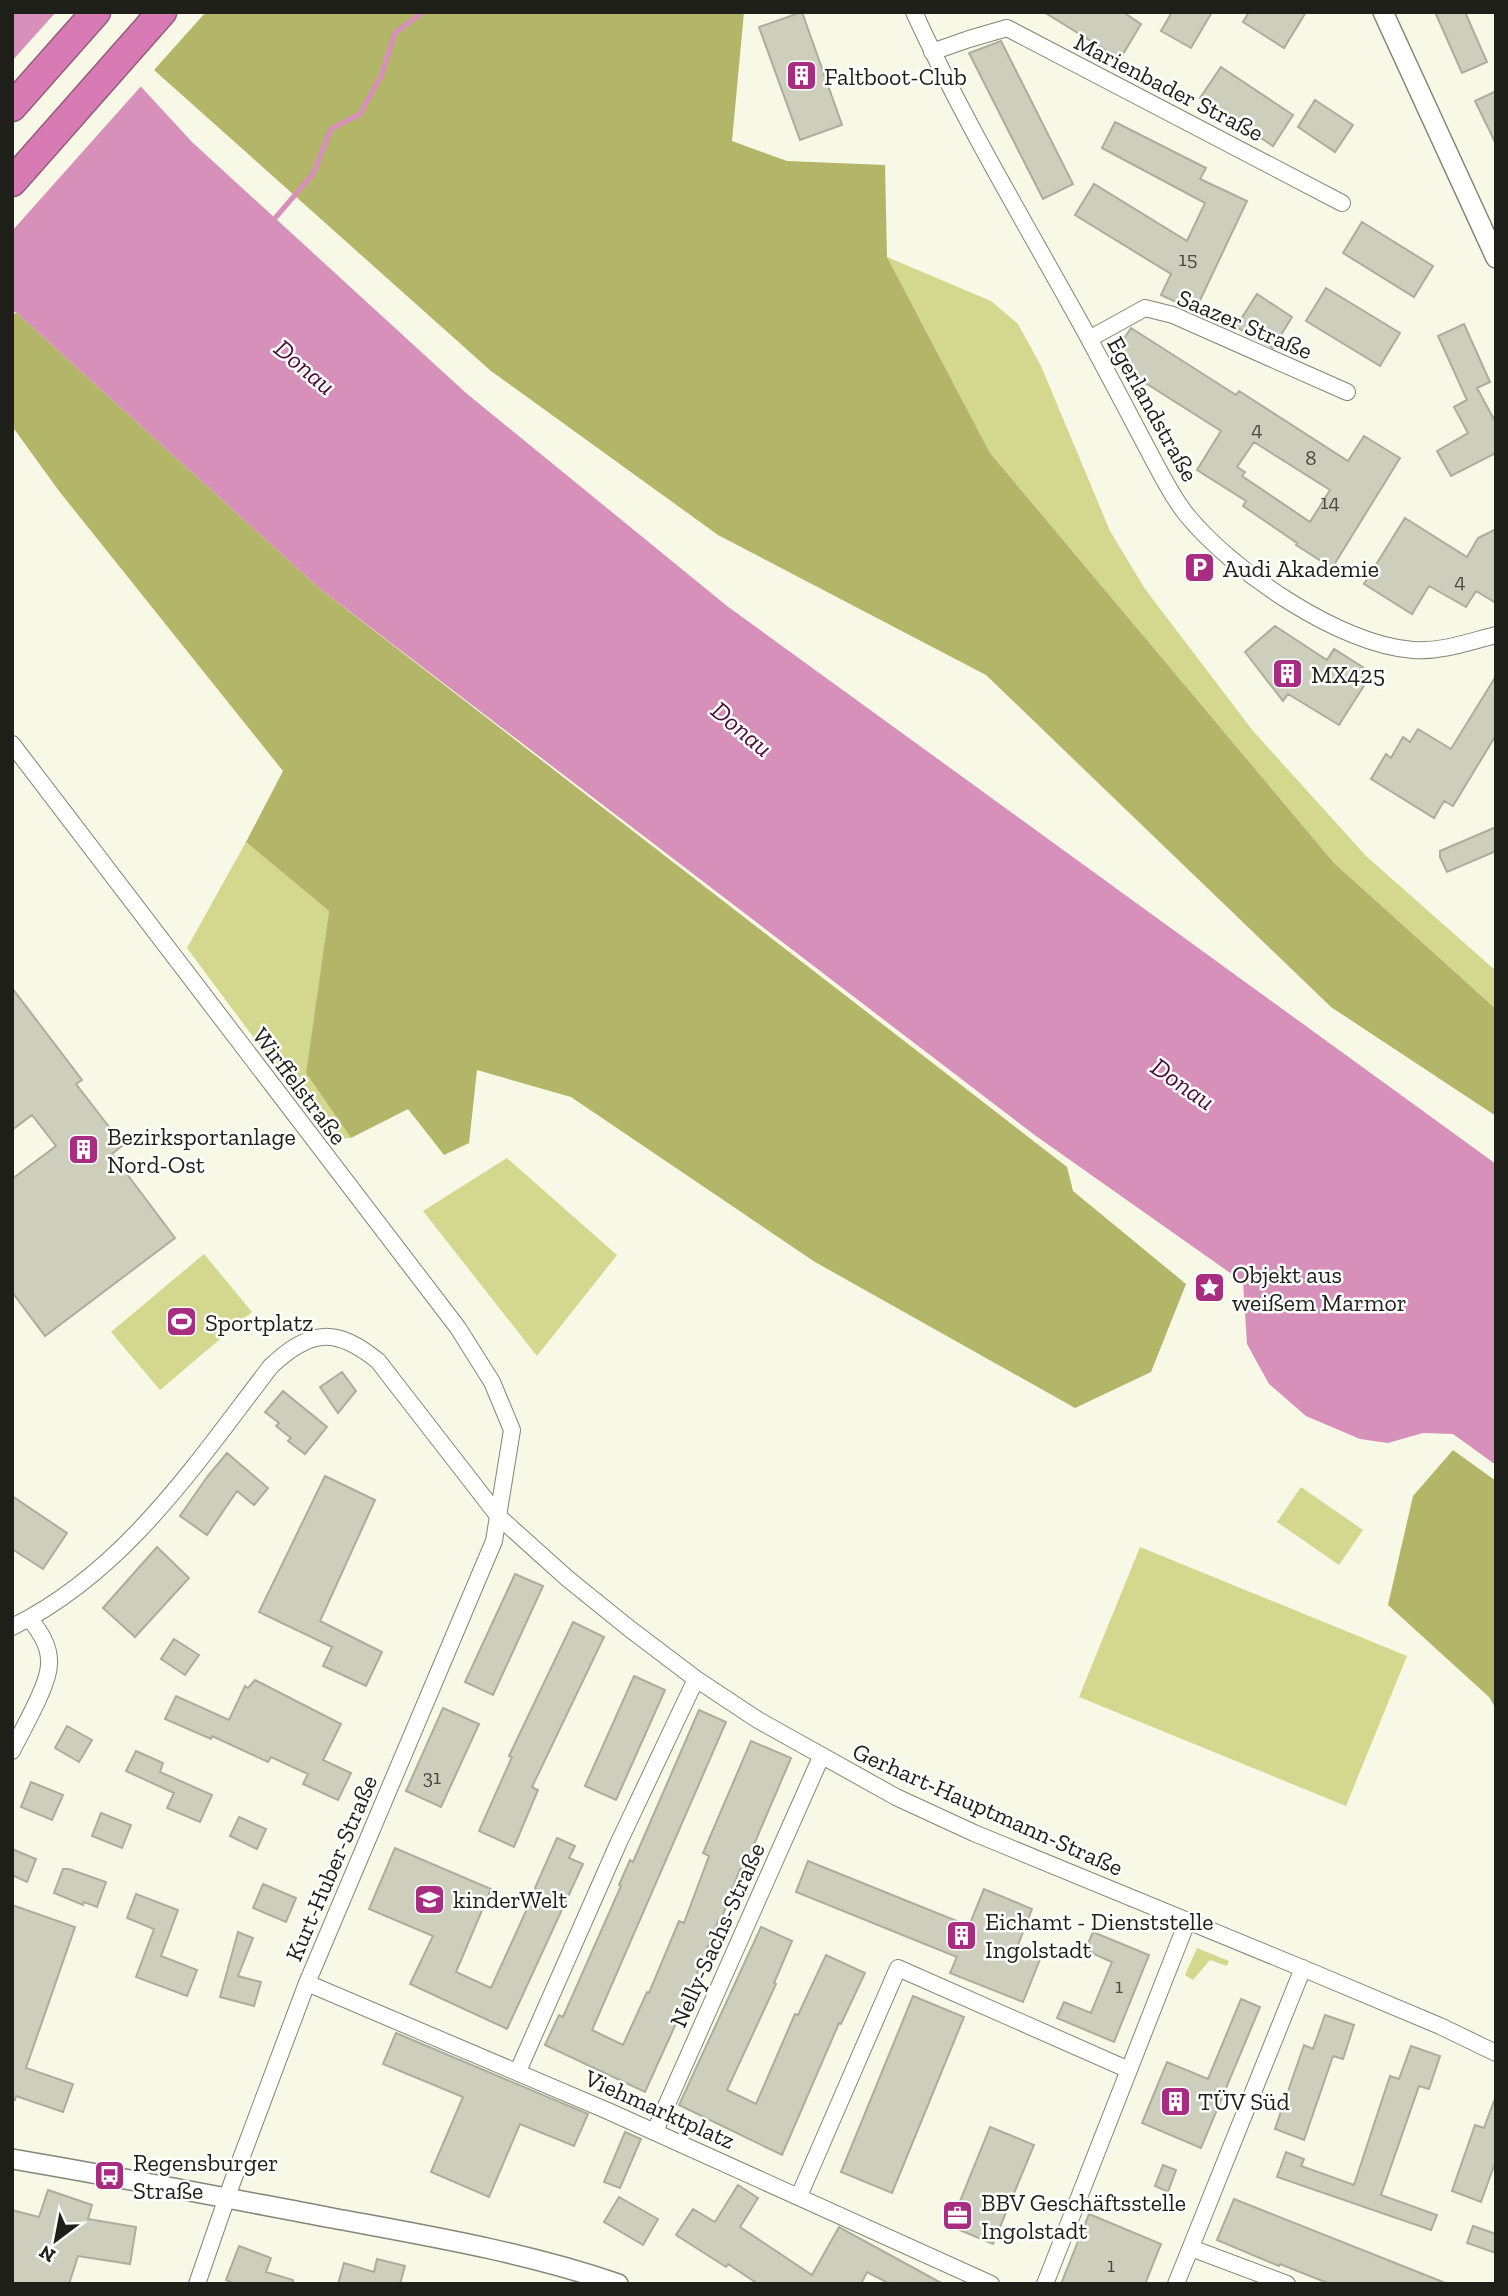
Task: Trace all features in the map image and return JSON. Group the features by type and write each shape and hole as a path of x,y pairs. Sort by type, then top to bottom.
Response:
{"highway":[{"path":"12,107 96,12"},
{"path":"12,182 162,12"}],"street":[{"name":"Egerlandstraße","path":"914,12 932,52 1008,196 1185,513 1224,553 1287,599 1336,627 1374,643 1412,650 1437,650 1496,635"},
{"path":"1383,12 1489,228 1496,258"},
{"name":"Marienbader Straße","path":"932,52 969,38 1007,29 1342,203"},
{"name":"Saazer Straße","path":"1089,338 1146,308 1173,315 1347,392"},
{"name":"Wirffelstraße","path":"12,744 457,1328 492,1382 512,1430 506,1471"},
{"name":"Gerhart-Hauptmann-Straße","path":"30,1619 105,1563 148,1522 271,1366 286,1352 302,1342 321,1336 342,1339 360,1347 378,1361 499,1517 568,1579 696,1679 758,1720 896,1797 974,1833 1303,1968 1440,2026 1496,2053"},
{"name":"Kurt-Huber-Straße","path":"197,2284 307,1983 494,1542 506,1471"},
{"path":"12,1627 30,1619 43,1635 49,1664 46,1679 12,1751"},
{"path":"518,2071 618,1844 696,1679"},
{"name":"Nelly-Sachs-Straße","path":"654,2131 821,1757"},
{"path":"1045,2284 1187,1922"},
{"path":"799,2196 898,1968 1129,2070"},
{"path":"1176,2284 1303,1968"},
{"name":"Viehmarktplatz","path":"307,1983 518,2071 991,2284"},
{"path":"12,2159 227,2197 488,2248 577,2270 618,2284"},
{"path":"1191,2248 1287,2284"}],"green space":[{"path":"206,12 744,12 732,141 787,161 885,165 887,257 990,453 1334,863 1496,1009 1496,1116 1331,1007 986,675 718,535 491,371 154,70"},
{"path":"887,257 991,301 1018,324 1041,366 1110,531 1145,589 1253,731 1366,856 1496,971 1496,1009 1334,863 990,453"},
{"path":"17,313 319,588 1067,1167 1073,1191 1186,1284 1151,1372 1075,1408 815,1262 571,1097 477,1070 469,1143 444,1155 408,1109 351,1138 306,1073 329,911 246,842 283,771 59,491 12,426 12,314"},
{"path":"246,842 329,911 306,1073 351,1138 329,1139 187,948"},
{"path":"507,1158 617,1255 537,1356 423,1211"},
{"name":"Sportplatz","path":"204,1254 252,1312 160,1390 111,1332"},
{"path":"1453,1450 1496,1481 1496,1709 1489,1697 1388,1605 1413,1496"},
{"path":"1301,1487 1363,1530 1339,1565 1277,1522"},
{"path":"1140,1547 1407,1656 1346,1806 1079,1697"},
{"path":"1197,1948 1229,1961 1227,1966 1210,1960 1193,1980 1185,1975"}],"water":[{"name":"Donau","path":"12,12 65,12 133,78 192,142 466,393 727,606 1496,1164 1496,1465 1453,1434 1423,1433 1388,1443 1360,1439 1306,1416 1269,1384 1247,1344 1243,1282 1036,1136 319,588 12,311"}],"pier":[{"path":"56,12 70,12 143,84 12,231 12,61"}],"building":[{"name":"Faltboot-Club","path":"802,12 842,125 800,140 759,27"},
{"path":"1044,12 1123,12 1141,24 1120,59"},
{"path":"1172,12 1212,12 1191,48 1161,31"},
{"path":"1249,12 1306,12 1284,48 1243,22"},
{"path":"1435,12 1465,12 1487,62 1462,73"},
{"path":"1001,41 1073,184 1043,199 969,53"},
{"path":"1221,67 1293,115 1273,146 1200,98"},
{"path":"1496,91 1496,144 1475,101"},
{"path":"1315,100 1353,125 1335,152 1298,127"},
{"path":"1115,122 1206,168 1200,179 1247,201 1195,311 1161,295 1171,274 1075,215 1094,184 1187,241 1205,203 1102,148"},
{"path":"1362,222 1433,266 1414,297 1343,253"},
{"path":"1326,288 1400,333 1380,366 1306,321"},
{"path":"1257,294 1292,317 1273,348 1236,327"},
{"path":"1464,324 1490,382 1477,388 1496,423 1496,453 1451,476 1437,451 1468,433 1454,407 1467,400 1438,336"},
{"path":"1131,328 1236,395 1239,391 1348,461 1364,436 1400,458 1332,568 1243,506 1246,501 1197,470 1221,431 1114,363 1111,358","holes":["1254,442 1330,490 1310,522 1242,476 1245,472 1237,467"]},
{"path":"1405,518 1467,557 1478,538 1496,529 1496,603 1476,591 1466,607 1429,586 1412,614 1364,584"},
{"name":"MX425","path":"1275,626 1327,660 1334,649 1372,673 1339,725 1288,694 1283,701 1245,652"},
{"path":"1496,676 1496,735 1453,806 1444,801 1434,818 1371,779 1386,754 1391,758 1403,737 1410,742 1418,729 1451,749"},
{"path":"1496,827 1496,851 1447,872 1440,851"},
{"name":"Bezirksportanlage Nord-Ost","path":"12,988 82,1080 76,1084 123,1145 112,1154 175,1238 45,1336 12,1292 12,1179 56,1146 32,1115 12,1130"},
{"path":"342,1372 356,1391 338,1413 320,1387"},
{"path":"283,1391 327,1427 305,1454 288,1441 291,1438 276,1426 279,1423 265,1412"},
{"path":"227,1453 268,1488 254,1505 237,1491 207,1535 180,1516"},
{"path":"325,1476 375,1500 320,1621 382,1652 366,1686 323,1666 332,1647 259,1612"},
{"path":"12,1496 67,1533 43,1569 12,1549"},
{"path":"157,1547 189,1578 135,1637 103,1608"},
{"path":"515,1574 543,1586 493,1695 465,1682"},
{"path":"573,1622 604,1637 532,1787 538,1790 514,1847 479,1831 512,1757 509,1756"},
{"path":"174,1639 199,1655 185,1675 161,1659"},
{"path":"634,1676 665,1690 616,1800 585,1786"},
{"path":"255,1680 341,1724 323,1760 351,1773 338,1800 303,1784 308,1774 271,1757 268,1762 212,1736 211,1739 165,1719 176,1696 229,1720 245,1686 248,1688"},
{"path":"443,1708 479,1724 441,1807 406,1791"},
{"path":"699,1710 726,1722 592,2030 623,2045 647,1992 649,1993 679,1921 684,1923 709,1856 703,1853 751,1741 791,1758 743,1870 740,1869 721,1920 719,1919 645,2092 545,2045 559,2015 563,2017 630,1860 633,1862"},
{"path":"67,1726 92,1740 79,1762 55,1748"},
{"path":"136,1751 163,1763 160,1772 212,1795 200,1822 167,1808 174,1793 126,1771"},
{"path":"31,1782 63,1795 52,1820 21,1807"},
{"path":"101,1813 131,1825 122,1848 92,1836"},
{"path":"239,1817 266,1829 257,1849 230,1836"},
{"path":"557,1838 575,1846 569,1858 583,1864 507,2029 410,1984 433,1936 369,1909 395,1848 491,1889 456,1972 491,1988"},
{"path":"12,1849 36,1859 27,1882 12,1875"},
{"name":"Eichamt - Dienststelle Ingolstadt","path":"808,1861 969,1926 984,1889 1032,1909 1018,1945 1042,1954 1023,2002 950,1973 957,1957 796,1892"},
{"path":"63,1869 106,1882 97,1907 84,1902 83,1905 54,1893"},
{"path":"263,1884 296,1898 286,1922 253,1908"},
{"path":"136,1894 178,1910 161,1956 197,1970 187,1996 136,1977 154,1929 127,1918"},
{"path":"12,1905 75,1927 26,2068 73,2084 63,2112 16,2096 15,2100 12,2100"},
{"path":"761,1927 792,1941 774,1983 776,1984 727,2090 756,2104 795,2014 798,2015 826,1955 865,1973 841,2024 839,2023 782,2155 679,2105"},
{"path":"238,1932 253,1938 238,1976 261,1982 254,2006 220,1997"},
{"path":"1093,1932 1149,1955 1114,2042 1057,2018 1064,2002 1091,2013 1112,1962 1085,1950"},
{"path":"913,1996 964,2017 892,2193 841,2172"},
{"path":"1241,1999 1260,2007 1201,2148 1142,2123 1167,2062 1208,2079"},
{"path":"1325,2015 1354,2025 1343,2059 1333,2056 1304,2140 1275,2129 1304,2045 1313,2049"},
{"path":"396,2033 588,2114 574,2146 520,2124 489,2197 431,2172 463,2097 383,2064"},
{"path":"1411,2046 1440,2056 1429,2089 1419,2086 1381,2195 1437,2215 1431,2230 1277,2177 1286,2152 1304,2159 1301,2166 1354,2185 1390,2076 1399,2079"},
{"path":"1494,2101 1496,2160 1481,2202 1452,2191 1475,2125 1484,2128"},
{"path":"990,2127 1034,2145 993,2244 950,2226"},
{"path":"625,2132 641,2139 620,2188 604,2182"},
{"path":"1163,2165 1176,2170 1168,2192 1155,2186"},
{"path":"738,2185 758,2198 740,2227 812,2275 839,2227 943,2284 890,2284 867,2272 861,2284 758,2284 676,2235 693,2209 715,2222"},
{"path":"48,2190 92,2205 88,2219 136,2227 130,2264 78,2256 69,2284 12,2284 12,2210 39,2217"},
{"path":"619,2197 658,2219 643,2245 604,2222"},
{"path":"1234,2199 1443,2284 1330,2284 1280,2264 1279,2266 1217,2240"},
{"path":"1089,2214 1161,2244 1145,2284 1061,2284"},
{"path":"1473,2226 1496,2234 1496,2253 1467,2243"},
{"path":"239,2246 271,2258 266,2272 293,2280 293,2284 235,2284 226,2280"},
{"path":"377,2259 405,2266 400,2284 338,2284 344,2263 374,2272"}],"waterway":[{"path":"276,217 313,174 331,129 360,114 381,76 395,33 423,12"}],"place":[{"name":"Faltboot-Club","path":"801,76"},
{"name":"Audi Akademie","path":"1200,568"},
{"name":"MX425","path":"1288,674"},
{"name":"Bezirksportanlage Nord-Ost","path":"84,1150"},
{"name":"Objekt aus weißem Marmor","path":"1209,1288"},
{"name":"Sportplatz","path":"182,1322"},
{"name":"kinderWelt","path":"430,1899"},
{"name":"Eichamt - Dienststelle Ingolstadt","path":"962,1935"},
{"name":"TÜV Süd","path":"1175,2101"},
{"name":"Regensburger Straße","path":"110,2176"},
{"name":"BBV Geschäftsstelle Ingolstadt","path":"958,2216"}]}
